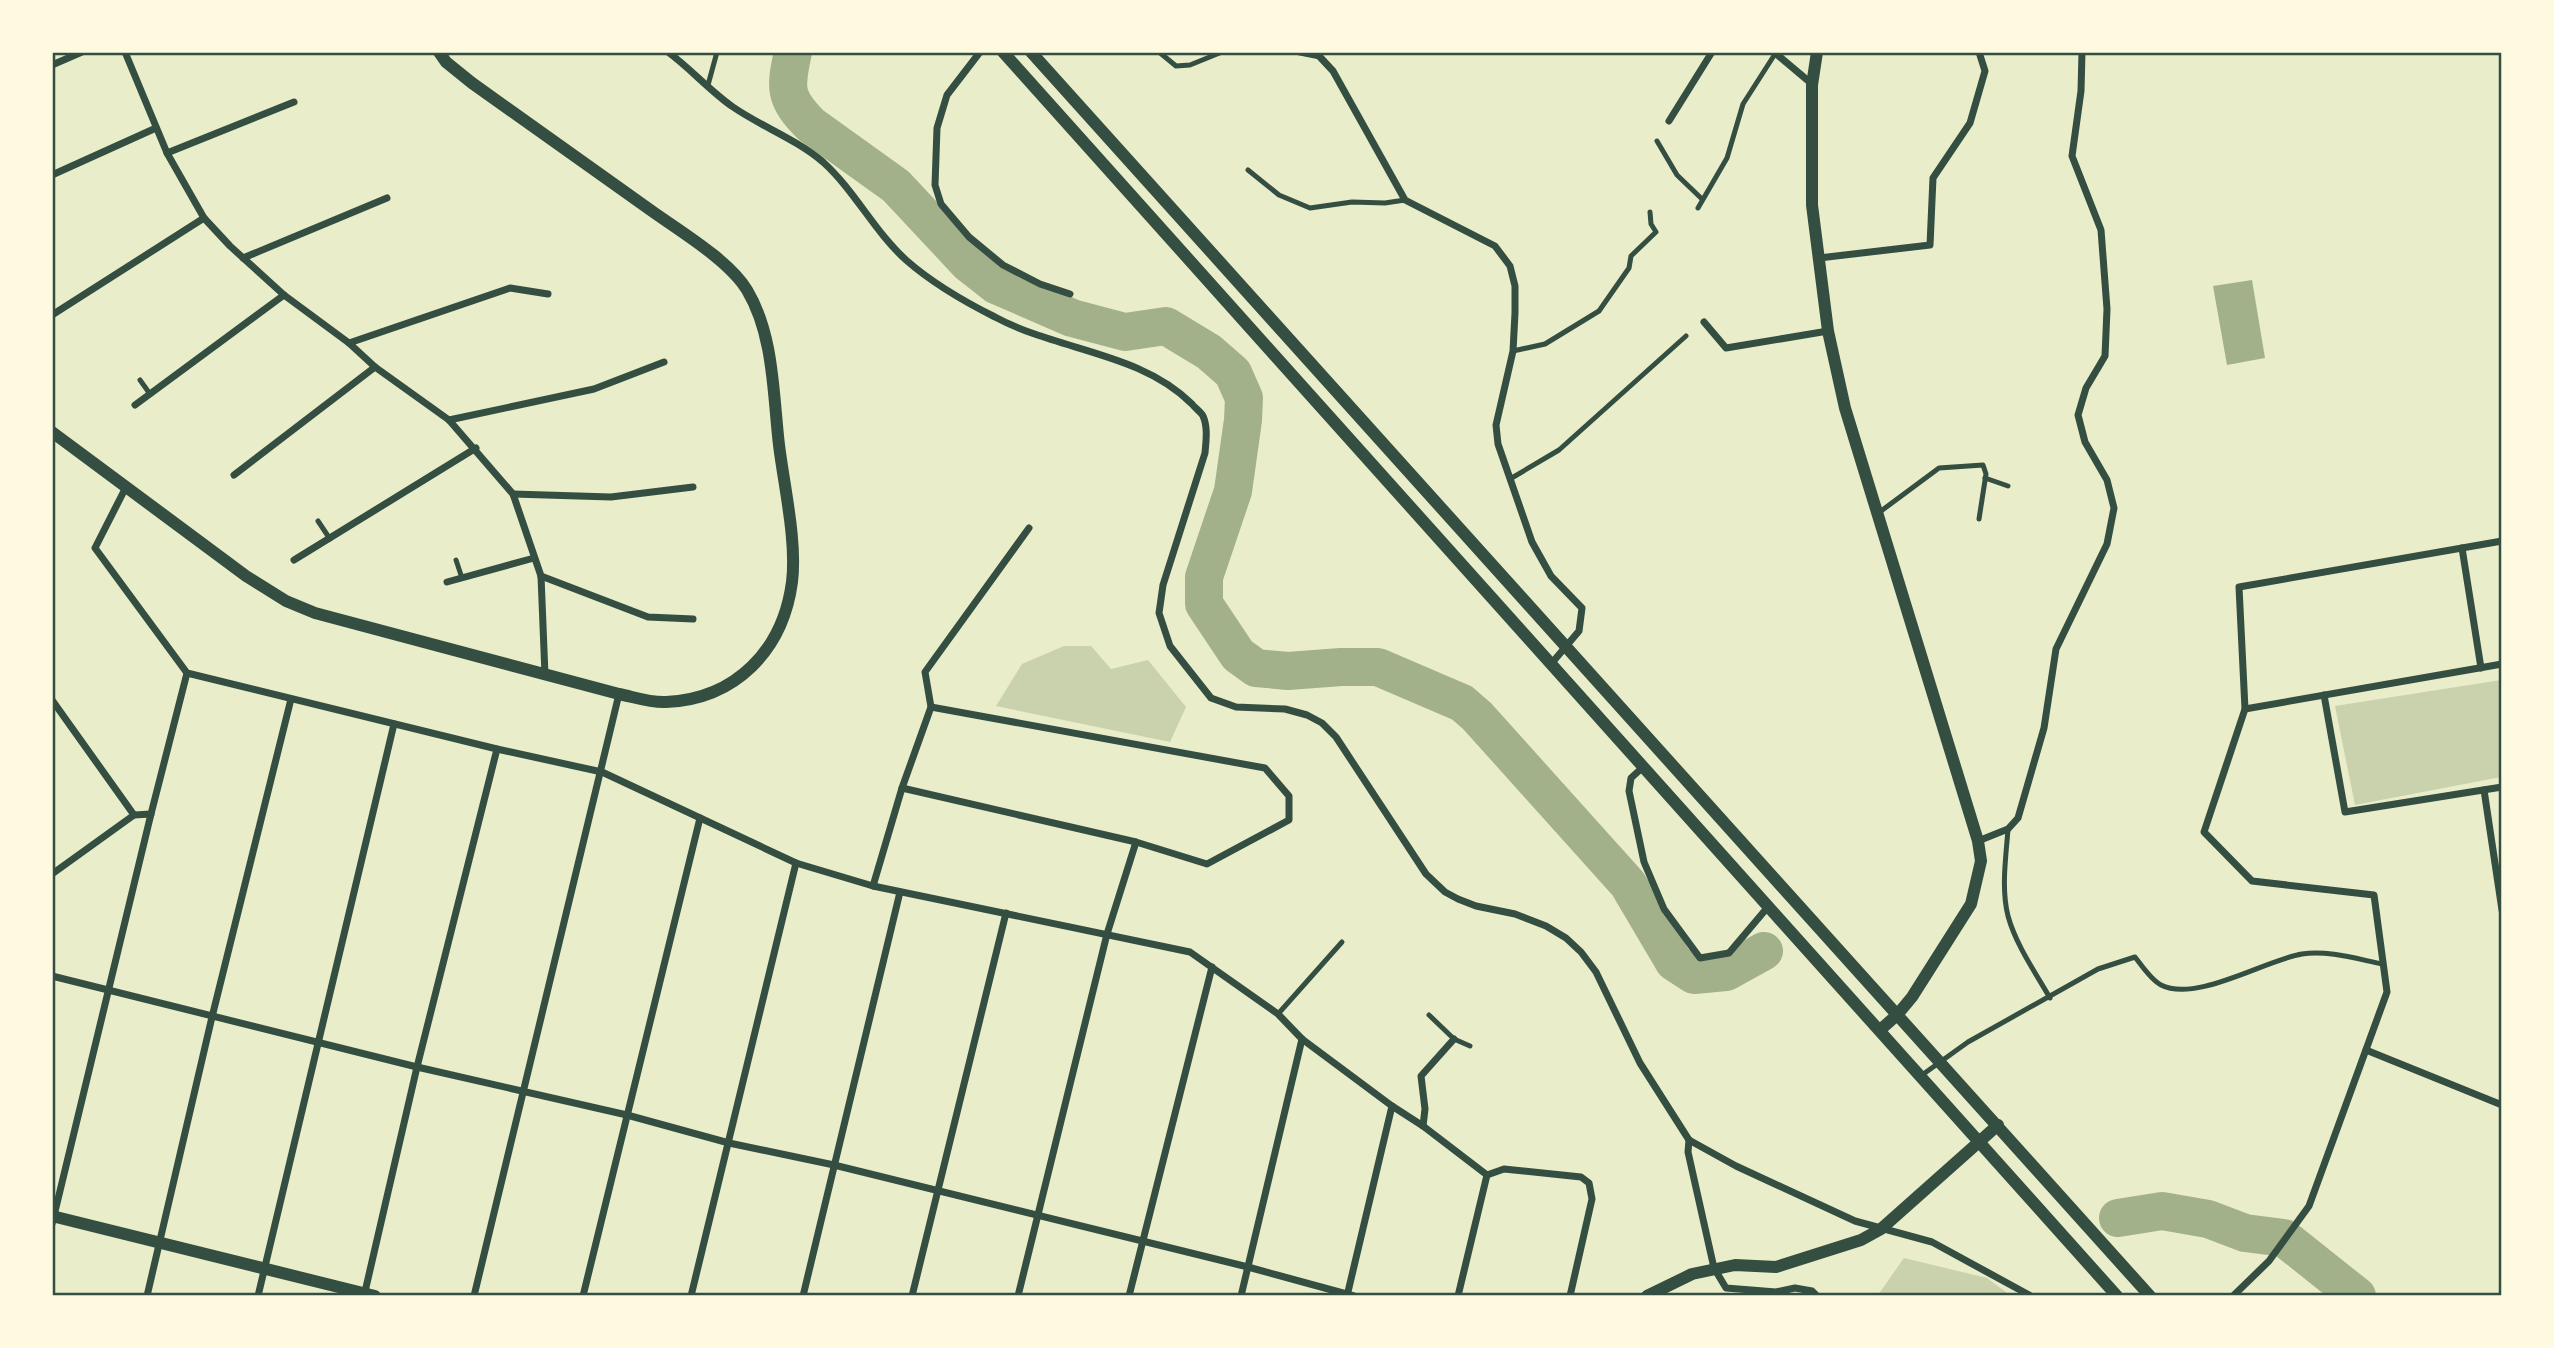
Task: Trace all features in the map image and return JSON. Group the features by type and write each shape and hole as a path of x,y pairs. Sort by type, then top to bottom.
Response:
{"street":[{"path":"52,65 82,52"},
{"path":"125,52 167,153 204,218 284,295 349,343 375,367 449,420 476,448 492,472 513,494 541,576 545,676"},
{"path":"52,432 246,576 286,601 316,613 545,676 664,702 697,697 722,689 766,653 780,629 792,580 792,545 768,350 758,314 746,288 705,249 472,83 446,62 439,52"},
{"path":"668,52 733,107 779,132 823,162 852,192 905,259 943,286 996,318 1029,333 1112,358 1159,379 1176,389 1203,415 1207,432 1205,453 1163,585 1159,613 1170,646 1211,698 1236,707 1285,709 1307,715 1322,723 1336,737 1426,874 1445,892 1476,906 1515,914 1546,926 1566,938 1581,952 1596,972 1640,1063 1689,1140 1737,1166 1855,1221 1932,1242 2031,1296"},
{"path":"980,52 947,95 937,128 935,184 941,204 969,237 1003,265 1040,284 1070,294"},
{"path":"1003,52 2117,1296"},
{"path":"1031,52 2150,1296"},
{"path":"1669,121 1712,52"},
{"path":"1817,52 1812,85 1812,205 1828,331 1845,408 1978,841 1981,861 1971,904 1937,960 1897,1015 1880,1030"},
{"path":"1819,258 1930,245 1933,178 1970,123 1985,71 1979,52"},
{"path":"1978,841 2008,829 2018,818 2045,728 2056,649 2107,544 2114,508 2107,480 2085,442 2078,415 2086,388 2105,356 2106,309 2101,230 2072,156 2081,91 2082,52"},
{"path":"1774,53 1812,85"},
{"path":"1320,57 1333,71 1405,200 1495,246 1510,266 1515,286 1513,351 1496,425 1498,444 1532,542 1551,576 1582,608 1579,631 1550,664"},
{"path":"167,153 294,102"},
{"path":"52,175 156,128"},
{"path":"243,258 387,198"},
{"path":"52,315 204,218"},
{"path":"349,343 510,288 548,294"},
{"path":"135,405 284,295"},
{"path":"1704,322 1726,348 1828,331"},
{"path":"449,420 594,389 664,362"},
{"path":"234,475 375,367"},
{"path":"294,560 476,448"},
{"path":"126,487 94,548 187,673 496,749 602,772 796,863 873,886 1190,952 1278,1014 1302,1039 1487,1175"},
{"path":"513,494 611,498 693,487"},
{"path":"873,886 902,788 931,707 925,673 1029,528"},
{"path":"2233,1296 2269,1262 2309,1206 2387,992 2374,895 2252,881 2204,832 2245,709 2239,587 2501,541"},
{"path":"2462,548 2481,668"},
{"path":"447,582 534,558"},
{"path":"541,576 648,617 693,619"},
{"path":"2245,709 2501,664"},
{"path":"187,673 53,1219 265,1267 368,1295 417,1067 496,749"},
{"path":"474,1296 619,694"},
{"path":"2324,695 2345,812 2501,787"},
{"path":"147,1296 212,1017 291,699"},
{"path":"52,700 134,815"},
{"path":"902,788 1136,842 1207,863 1289,820 1289,796 1265,768 931,707"},
{"path":"258,1296 394,724"},
{"path":"1642,768 1631,778 1629,791 1644,862 1664,909 1700,958 1729,953 1768,908"},
{"path":"2484,790 2501,910"},
{"path":"52,874 134,815 151,814"},
{"path":"583,1296 700,818"},
{"path":"1018,1296 1107,934 1136,842"},
{"path":"691,1296 796,863"},
{"path":"803,1296 900,892"},
{"path":"912,1296 1006,914"},
{"path":"1129,1296 1212,967"},
{"path":"52,976 524,1093 627,1115 729,1143 834,1165 1248,1267 1349,1295 1392,1107"},
{"path":"1241,1296 1302,1039"},
{"path":"1423,1126 1425,1109 1422,1076 1454,1039"},
{"path":"2366,1050 2501,1105"},
{"path":"1647,1296 1692,1274 1714,1268 1735,1265 1776,1267 1861,1240 1881,1229 1998,1125"},
{"path":"1689,1140 1688,1152 1714,1268 1726,1288 1776,1292 1795,1287 1812,1291 1816,1296"},
{"path":"1487,1175 1504,1169 1581,1177 1589,1183 1592,1199 1570,1296"},
{"path":"1458,1296 1487,1175"}],"lane":[{"path":"708,85 717,52"},
{"path":"1159,52 1175,66 1191,65 1222,52"},
{"path":"1294,52 1320,57"},
{"path":"1698,208 1727,158 1743,104 1774,53"},
{"path":"1657,141 1677,175 1702,198"},
{"path":"1248,170 1279,195 1310,208 1352,202 1385,203 1405,200"},
{"path":"1513,351 1545,344 1599,311 1629,268 1631,256 1656,232 1651,224 1650,212"},
{"path":"1510,479 1559,450 1686,336"},
{"path":"140,380 150,394"},
{"path":"1877,514 1939,468 1983,466 1986,478 1979,519"},
{"path":"1986,478 2008,486"},
{"path":"317,521 330,538"},
{"path":"456,559 462,579"},
{"path":"2008,829 2004,880 2008,915 2021,946 2050,998"},
{"path":"1278,1014 1342,942"},
{"path":"1919,1077 1968,1042 2098,970 2135,957 2158,984 2182,990 2243,975 2298,954 2318,952 2382,964"},
{"path":"1429,1015 1454,1039 1470,1046"}],"shaded area":[{"path":"2252,280 2265,358 2227,365 2213,286"},
{"path":"1064,646 1091,646 1111,669 1148,660 1186,707 1170,742 996,706 1022,664"},
{"path":"2501,680 2501,777 2355,805 2335,706"},
{"path":"1904,1258 1987,1278 2010,1295 1878,1295"}],"waterway":[{"path":"793,52 789,92 802,116 896,186 968,263 996,285 1072,318 1125,332 1166,326 1209,352 1233,373 1244,398 1243,420 1233,491 1204,577 1204,604 1238,655 1256,668 1288,671 1378,667 1462,703 1477,716 1628,884 1674,962 1694,975 1726,972 1764,951"},
{"path":"2118,1218 2162,1211 2208,1219 2245,1233 2284,1238 2357,1296"}]}
